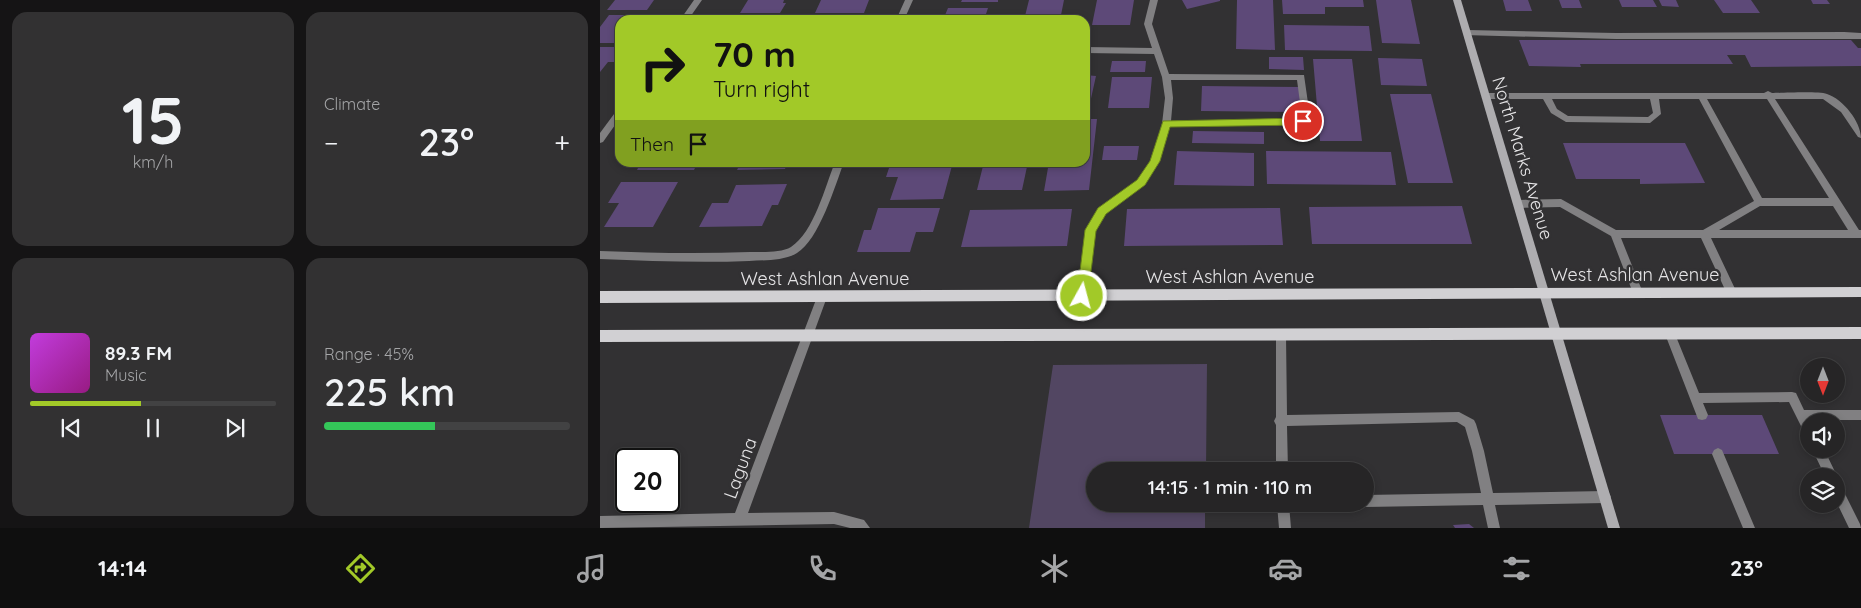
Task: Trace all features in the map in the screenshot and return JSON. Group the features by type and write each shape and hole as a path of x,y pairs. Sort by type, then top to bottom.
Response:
{"main road":[{"name":"North Marks Avenue","path":"1457,0 1614,528"},
{"name":"West Ashlan Avenue","path":"600,297 1861,292"},
{"path":"600,336 1281,336 1861,333"}],"street":[{"path":"688,15 698,0"},
{"path":"902,15 909,0"},
{"path":"1082,296 1090,230 1102,211 1141,182 1155,161 1166,124 1169,98 1166,77 1148,24 1154,0"},
{"path":"1467,33 1616,36 1861,36"},
{"path":"1090,50 1157,50"},
{"path":"1166,77 1301,77 1305,110 1303,121 1166,124"},
{"path":"1486,96 1768,94 1826,96 1844,110 1861,135"},
{"path":"1768,94 1836,202 1859,234"},
{"path":"1546,96 1554,111 1566,119 1650,120 1657,114 1654,95"},
{"path":"1702,95 1759,202"},
{"path":"600,140 615,119"},
{"path":"600,255 764,256 792,251 810,234 838,167"},
{"path":"1704,234 1759,202 1836,202"},
{"path":"1518,204 1561,203 1615,234 1859,234"},
{"path":"1615,234 1638,293"},
{"path":"1704,234 1732,293"},
{"name":"Laguna","path":"600,522 739,520 822,297"},
{"path":"1670,334 1702,415"},
{"path":"1281,336 1282,462"},
{"path":"1695,398 1792,397 1801,413"},
{"path":"1845,414 1861,414"},
{"path":"1280,421 1459,416 1470,424 1478,451 1494,528"},
{"path":"1718,454 1749,528"},
{"path":"1374,501 1605,497"},
{"path":"1845,506 1856,528"},
{"path":"1284,512 1285,528"},
{"path":"739,520 834,518 860,524 864,528"}],"shaded area":[{"path":"1207,364 1206,462 1086,462 1086,512 1205,512 1205,528 1029,528 1053,365"}],"building":[{"path":"615,0 654,0 647,10 607,10"},
{"path":"748,0 784,0 783,3 786,3 780,13 740,13"},
{"path":"821,0 869,0 864,13 815,13"},
{"path":"962,0 998,0 998,2 961,2"},
{"path":"1029,0 1064,0 1061,15 1025,15"},
{"path":"1097,0 1134,0 1130,25 1092,25"},
{"path":"1182,0 1220,0 1220,1 1187,9"},
{"path":"1237,0 1273,0 1275,50 1236,49"},
{"path":"1282,0 1363,0 1364,7 1325,7 1325,14 1283,14"},
{"path":"1376,0 1411,0 1420,44 1382,43"},
{"path":"1503,0 1528,0 1532,11 1506,11"},
{"path":"1559,0 1579,0 1582,8 1562,8"},
{"path":"1619,0 1653,0 1657,7 1622,7"},
{"path":"1659,0 1676,0 1679,7 1662,6"},
{"path":"1714,0 1751,0 1760,13 1723,13"},
{"path":"1811,0 1827,0 1830,4 1813,4"},
{"path":"948,8 988,8 986,15 945,15"},
{"path":"609,15 615,15 615,43 600,43 600,27"},
{"path":"1284,25 1369,26 1372,51 1285,50"},
{"path":"1519,40 1851,40 1858,48 1861,48 1861,66 1751,67 1745,55 1727,55 1733,64 1580,64 1581,67 1529,66"},
{"path":"600,47 615,47 615,62 608,62 600,72"},
{"path":"1269,57 1303,57 1304,70 1269,69"},
{"path":"1378,58 1422,59 1427,86 1381,85"},
{"path":"1313,59 1352,59 1362,141 1320,141"},
{"path":"1112,61 1146,61 1145,72 1110,72"},
{"path":"1090,75 1096,76 1090,103"},
{"path":"1112,77 1152,77 1149,108 1108,108"},
{"path":"1202,86 1301,87 1303,112 1201,111"},
{"path":"1390,94 1431,94 1453,183 1408,183"},
{"path":"1090,119 1097,119 1089,190 1044,191 1048,167 1090,167"},
{"path":"1193,131 1264,132 1264,144 1192,143"},
{"path":"1563,143 1685,143 1705,183 1640,184 1640,179 1576,179"},
{"path":"1104,146 1139,146 1137,160 1102,160"},
{"path":"1177,151 1254,153 1254,186 1174,185"},
{"path":"1266,151 1391,152 1396,185 1267,184"},
{"path":"638,167 696,167 694,170 637,170"},
{"path":"738,167 786,167 785,169 737,170"},
{"path":"889,167 952,167 943,199 890,200 898,177 886,177"},
{"path":"983,167 1027,167 1022,190 977,190"},
{"path":"621,182 678,182 653,227 604,227 619,203 608,203"},
{"path":"787,184 778,205 772,205 762,226 699,227 712,203 728,203 736,185"},
{"path":"1462,206 1472,244 1312,244 1309,207"},
{"path":"878,208 940,208 933,232 916,232 910,252 857,252 864,230 871,230"},
{"path":"1280,208 1283,245 1124,246 1127,209"},
{"path":"1072,209 1067,246 961,247 970,210"},
{"path":"1660,415 1762,415 1779,454 1674,454"},
{"path":"1469,524 1474,528 1455,528 1453,525"}],"route":[{"path":"1082,296 1090,230 1102,211 1141,182 1155,161 1166,124 1303,121"}]}
